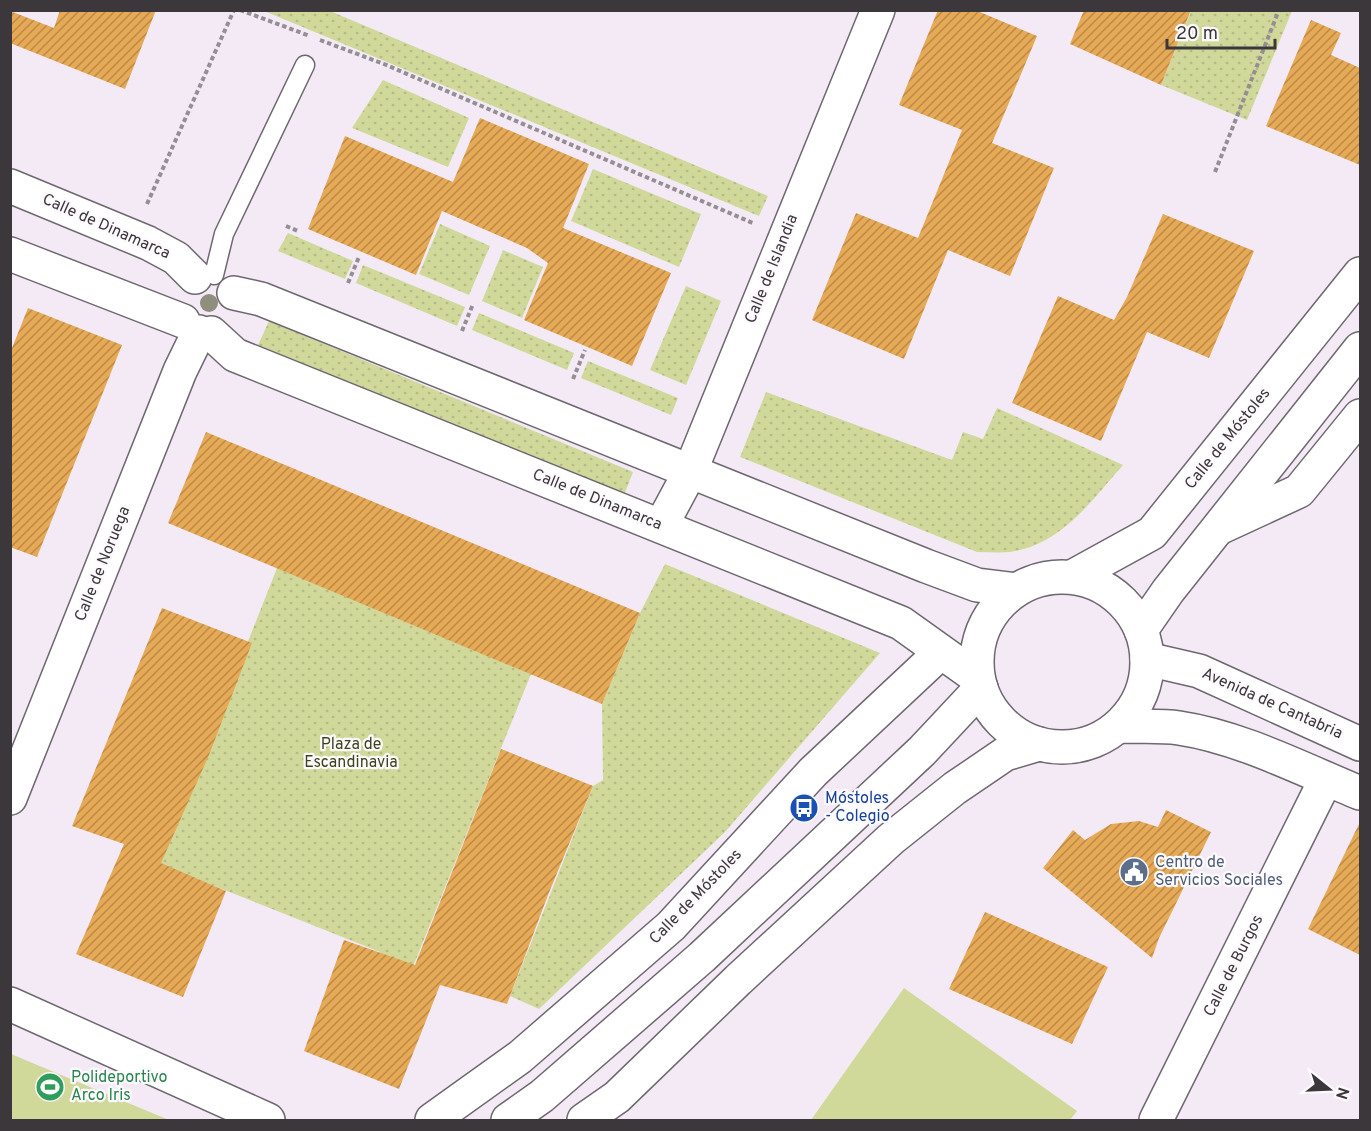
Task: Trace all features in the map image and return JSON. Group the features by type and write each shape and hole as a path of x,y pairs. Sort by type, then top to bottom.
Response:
{"street":[{"name":"Calle de Islandia","path":"661,526 690,472 878,10"},
{"name":"Calle de Dinamarca","path":"10,186 132,237 176,258 214,282 977,585 1016,590"},
{"name":"Calle de Dinamarca","path":"10,254 198,329 236,355 901,623 979,683"},
{"name":"Calle de Móstoles","path":"1072,577 1152,534 1360,274"},
{"path":"214,282 235,310 232,319 224,327 198,329 178,302 181,291 214,282"},
{"name":"Calle de Noruega","path":"10,798 198,329"},
{"path":"1144,644 1218,528 1360,349"},
{"path":"1218,528 1299,491 1360,416"},
{"path":"1072,577 1101,586 1125,604 1144,644 1141,695 1119,726 1095,741 1067,747 1039,744 1014,733 993,713 979,683 977,653 984,628 996,607 1016,590 1035,581 1072,577"},
{"name":"Avenida de Cantabria","path":"1144,644 1360,744"},
{"name":"Calle de Móstoles","path":"432,1120 520,1057 671,926 813,772 940,652"},
{"path":"508,1120 542,1096 702,957 922,751 979,683"},
{"path":"1119,726 1179,728 1274,757 1360,793"},
{"path":"584,1120 616,1097 738,980 891,839 955,788 1005,754 1039,744"},
{"name":"Calle de Burgos","path":"1156,1120 1326,779"},
{"path":"10,1004 268,1120"}],"lane":[{"path":"214,282 224,234 305,64"}],"path":[{"path":"132,237 234,10"},
{"path":"240,10 384,64 758,225"},
{"path":"1215,172 1279,10"},
{"path":"286,226 298,231"},
{"path":"348,284 359,257"},
{"path":"462,331 473,304"},
{"path":"573,379 585,350"}],"green space":[{"path":"264,11 330,11 768,196 759,216"},
{"path":"1191,11 1292,11 1247,120 1161,85"},
{"path":"383,80 469,118 448,167 352,128"},
{"path":"593,169 701,214 679,267 571,221"},
{"path":"440,224 490,246 469,295 419,274"},
{"path":"288,233 353,261 345,279 278,251"},
{"path":"503,250 543,267 522,318 482,301"},
{"path":"363,265 465,307 457,326 356,283"},
{"path":"686,286 721,301 686,385 650,370"},
{"path":"479,313 574,353 567,370 472,330"},
{"path":"269,321 633,472 624,495 258,345"},
{"path":"588,361 678,398 671,415 581,378"},
{"path":"766,392 952,460 963,432 983,439 997,408 1123,465 1074,519 1045,540 1028,548 1010,552 977,552 740,457"},
{"path":"665,564 880,653 725,832 539,1009 510,996 593,786 603,780 602,704 640,613"},
{"name":"Plaza de Escandinavia","path":"277,568 531,674 402,994 380,952 192,877 150,889"},
{"path":"904,988 1077,1111 1070,1120 811,1120"},
{"name":"Polideportivo Arco Iris","path":"11,1054 169,1120 11,1120"}],"building":[{"path":"60,10 156,10 125,89 10,43 10,11 54,28"},
{"path":"938,10 975,10 1037,36 992,143 1054,168 1010,276 948,250 904,359 812,320 856,213 918,238 962,130 899,105"},
{"path":"1084,10 1191,10 1161,85 1070,44"},
{"path":"1311,20 1341,33 1331,55 1360,68 1360,165 1266,126"},
{"path":"480,118 589,164 563,228 671,273 632,366 524,320 548,263 527,248 442,211 416,275 308,229 345,136 453,182"},
{"path":"1163,214 1254,251 1209,358 1147,332 1101,441 1012,403 1058,296 1114,320 1127,297"},
{"path":"28,308 122,345 37,557 10,547 10,353"},
{"path":"206,432 640,613 602,704 168,523"},
{"path":"162,608 252,643 209,755 161,863 226,891 183,997 76,954 124,844 72,826"},
{"path":"501,749 593,786 548,895 507,1004 440,985 399,1089 304,1051 344,940 415,965"},
{"path":"1166,810 1211,832 1159,938 1152,958 1043,868 1073,830 1085,840 1111,824 1139,821 1158,827"},
{"path":"1360,822 1360,955 1308,929"},
{"path":"985,912 1108,967 1072,1044 949,989"}],"place":[{"name":"Móstoles - Colegio","path":"804,808"},
{"name":"Centro de Servicios Sociales","path":"1134,872"},
{"name":"Polideportivo Arco Iris","path":"50,1087"}]}
